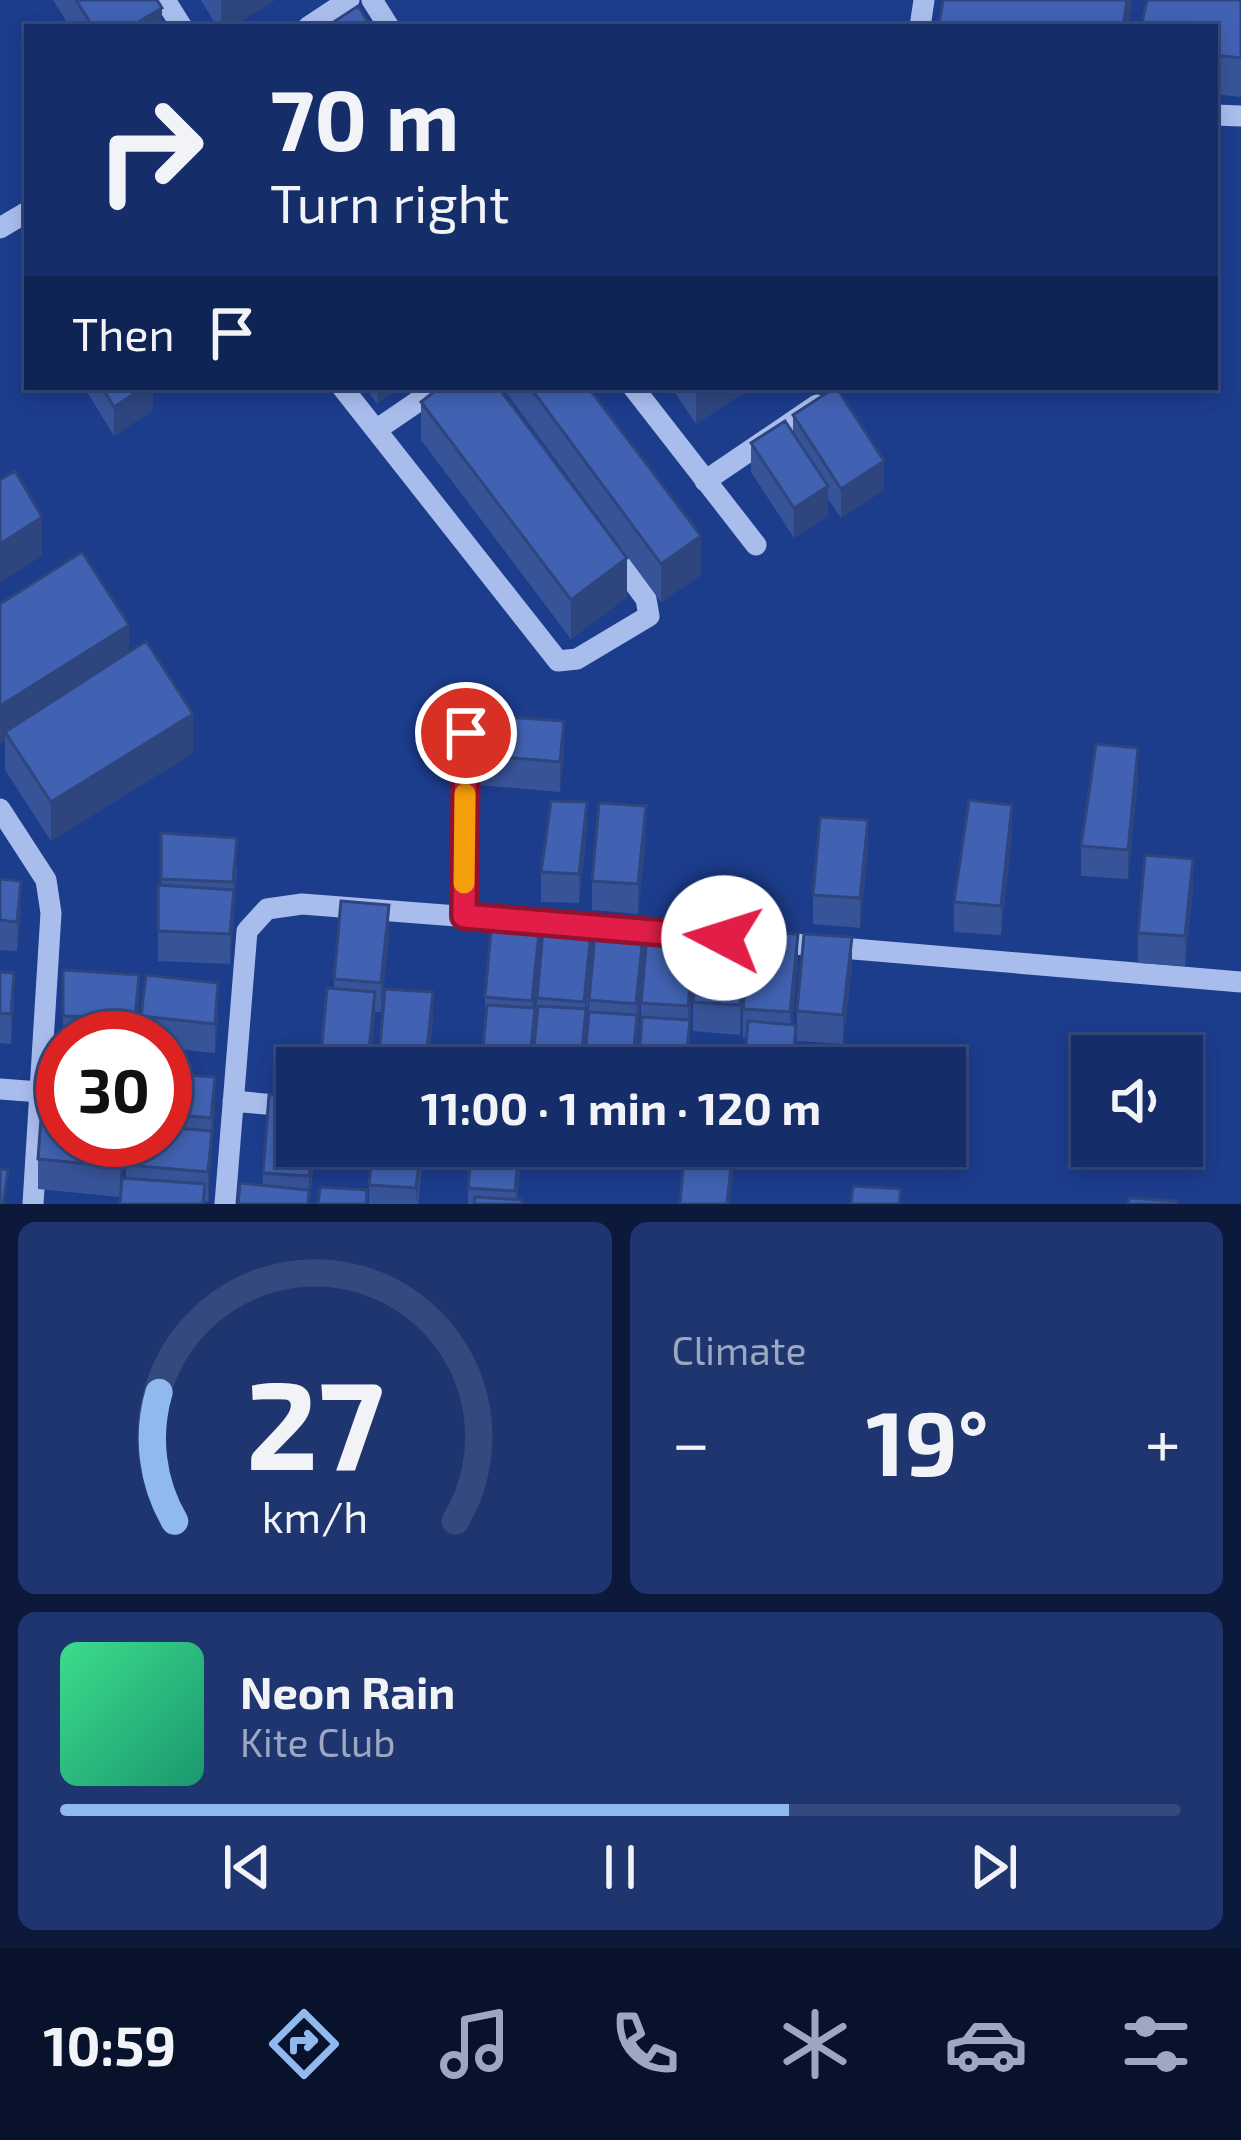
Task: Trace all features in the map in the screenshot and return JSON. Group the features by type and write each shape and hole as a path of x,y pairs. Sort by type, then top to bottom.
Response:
{"street":[{"path":"313,24 350,0"},
{"path":"344,390 558,661 577,659 649,616 646,599 594,529"},
{"path":"376,430 435,390"},
{"path":"635,390 756,545"},
{"path":"705,481 823,401"},
{"path":"464,916 466,733"},
{"path":"0,809 46,880 51,913 45,1011"},
{"path":"225,1204 247,931 267,909 302,904 607,928"},
{"path":"748,940 1241,982"},
{"path":"0,1089 36,1092"},
{"path":"233,1101 276,1105"},
{"path":"33,1204 36,1156"}],"building":[{"path":"76,0 157,0 162,8 135,24 91,24"},
{"path":"943,0 1127,0 1123,24 939,24"},
{"path":"1147,0 1241,0 1241,58 1218,55 1218,24 1142,24"},
{"path":"358,6 369,24 331,24"},
{"path":"104,390 140,390 114,407"},
{"path":"436,390 500,390 627,558 571,600 421,402"},
{"path":"532,390 590,390 701,536 661,564"},
{"path":"838,390 884,461 841,489 793,415"},
{"path":"785,421 828,486 794,508 751,443"},
{"path":"15,471 42,517 0,544 0,480"},
{"path":"82,552 129,625 0,706 0,604"},
{"path":"146,641 193,714 51,802 5,732"},
{"path":"482,715 564,721 560,762 478,755"},
{"path":"1096,744 1138,748 1128,850 1081,846"},
{"path":"969,800 1012,805 1001,906 954,902"},
{"path":"551,801 587,802 579,874 541,872"},
{"path":"599,803 646,806 638,884 592,881"},
{"path":"820,817 868,820 860,898 813,895"},
{"path":"161,833 237,838 233,882 161,879"},
{"path":"1145,855 1193,859 1185,936 1138,933"},
{"path":"0,879 21,881 17,922 0,920"},
{"path":"158,885 234,890 230,934 158,931"},
{"path":"341,901 389,905 381,983 334,979"},
{"path":"492,919 540,923 532,1001 485,997"},
{"path":"544,920 592,923 584,1002 537,998"},
{"path":"596,922 644,926 636,1004 589,1000"},
{"path":"700,924 748,928 740,1005 693,1002"},
{"path":"648,925 696,928 688,1006 641,1003"},
{"path":"750,931 798,934 790,1012 743,1009"},
{"path":"804,934 852,937 843,1015 797,1011"},
{"path":"63,970 139,975 136,1011 63,1011"},
{"path":"0,972 14,973 11,1014 0,1013"},
{"path":"146,975 218,983 215,1024 192,1022 192,1011 142,1011"},
{"path":"327,988 375,992 369,1047 322,1047"},
{"path":"385,989 433,992 427,1047 380,1047"},
{"path":"487,1005 535,1008 531,1047 483,1047"},
{"path":"538,1006 586,1009 582,1047 534,1047"},
{"path":"589,1012 637,1015 634,1047 586,1047"},
{"path":"642,1017 690,1020 687,1047 640,1047"},
{"path":"748,1021 796,1025 794,1047 746,1047"},
{"path":"192,1076 215,1077 211,1118 192,1116"},
{"path":"269,1095 276,1096 276,1167 310,1167 309,1176 263,1173"},
{"path":"192,1129 212,1131 208,1172 149,1167 192,1167"},
{"path":"371,1167 418,1167 416,1188 369,1185"},
{"path":"470,1167 517,1167 515,1191 468,1188"},
{"path":"683,1167 731,1167 727,1204 680,1204"},
{"path":"0,1169 8,1170 3,1204 0,1204"},
{"path":"122,1178 205,1184 203,1204 120,1204"},
{"path":"240,1183 309,1190 308,1204 238,1204"},
{"path":"853,1186 901,1189 899,1204 851,1204"},
{"path":"320,1187 367,1190 366,1204 318,1204"},
{"path":"475,1197 522,1200 522,1204 474,1204"},
{"path":"1129,1198 1176,1201 1176,1204 1128,1204"}],"slow traffic":[{"path":"464,883 465,794"}],"route":[{"path":"466,733 464,916 724,938"}]}
